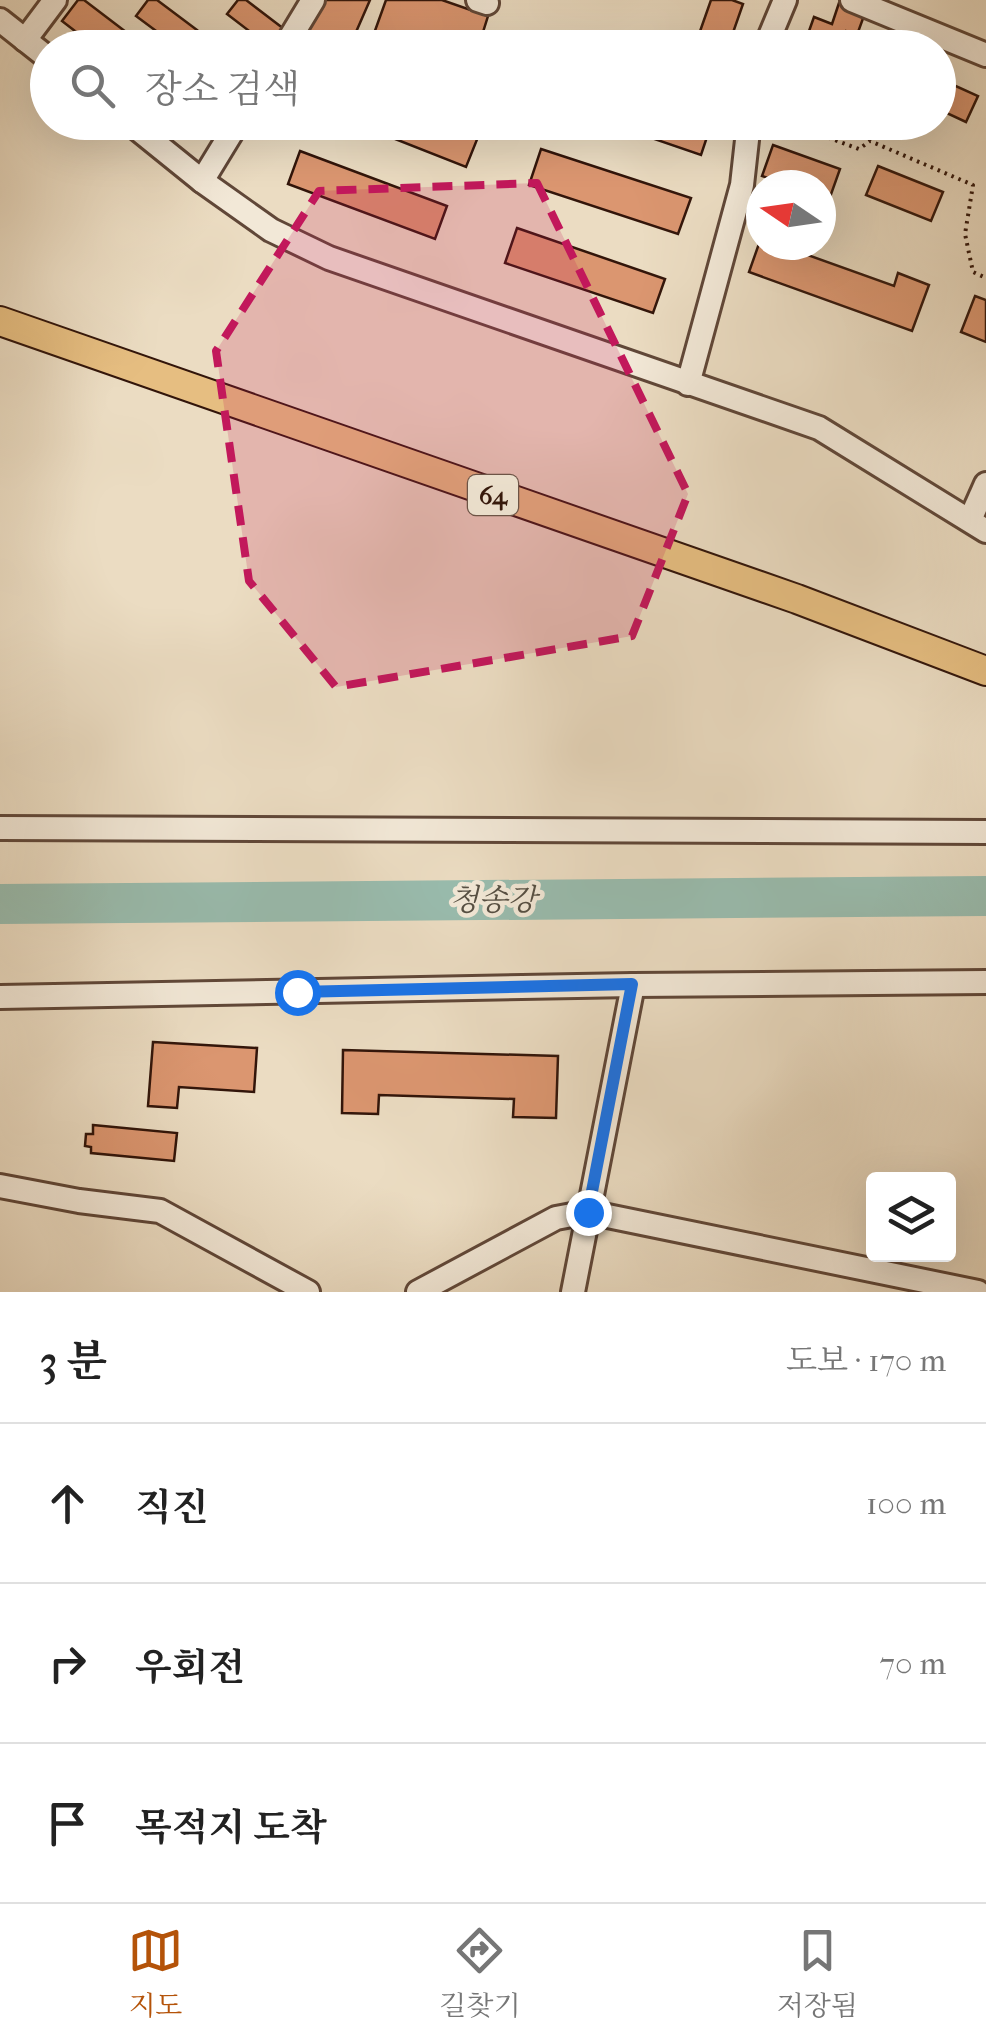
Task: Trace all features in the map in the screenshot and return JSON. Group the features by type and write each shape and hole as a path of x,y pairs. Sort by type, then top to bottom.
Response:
{"main road":[{"name":"64","path":"0,321 798,600 986,671"}],"street":[{"path":"33,30 56,0"},
{"path":"295,30 314,0"},
{"path":"772,30 786,0"},
{"path":"852,0 925,30"},
{"path":"0,20 30,44"},
{"path":"25,40 30,34"},
{"path":"956,43 986,55"},
{"path":"151,140 271,230 329,258 819,428 978,526 986,484"},
{"path":"202,181 227,140"},
{"path":"688,384 742,185 746,140"},
{"path":"0,828 986,832"},
{"path":"0,996 110,997 632,984 986,982"},
{"path":"572,1292 632,984"},
{"path":"0,1186 160,1211 308,1292"},
{"path":"418,1292 556,1218 588,1212 978,1292"},
{"path":"850,1292 855,1268"}],"path":[{"path":"835,140 859,149 870,141 972,184 965,234 973,272 986,278"}],"highlighted area":[{"path":"537,183 688,494 632,636 336,687 249,581 216,351 319,191"}],"building":[{"path":"78,0 84,0 123,30 74,30 62,21"},
{"path":"148,0 157,0 197,30 155,30 136,16"},
{"path":"238,0 246,0 284,29 248,30 227,14"},
{"path":"321,0 370,0 357,30 308,30"},
{"path":"386,0 442,0 488,16 484,30 375,30"},
{"path":"711,0 743,4 734,30 700,30"},
{"path":"839,3 865,13 859,30 809,30 814,17 832,24"},
{"path":"956,86 978,96 966,122 956,117"},
{"path":"398,140 477,140 466,167"},
{"path":"657,140 706,140 701,155"},
{"path":"773,145 840,169 836,180 836,170 764,170"},
{"path":"541,149 691,198 678,234 529,185"},
{"path":"300,151 447,206 435,239 288,184"},
{"path":"878,166 943,192 931,221 866,195"},
{"path":"517,228 665,279 653,313 505,263"},
{"path":"753,260 822,260 894,286 898,273 929,285 912,331 749,272"},
{"path":"975,296 986,300 986,342 961,332"},
{"path":"153,1042 257,1048 254,1092 179,1087 177,1108 148,1106"},
{"path":"343,1050 558,1056 556,1118 513,1117 514,1099 379,1095 378,1114 342,1113"},
{"path":"93,1125 177,1133 174,1161 91,1153 91,1147 85,1146 86,1134 93,1134"}],"waterway":[{"name":"청송강","path":"0,904 986,896"}],"route":[{"path":"297,992 632,984 588,1212"}]}
